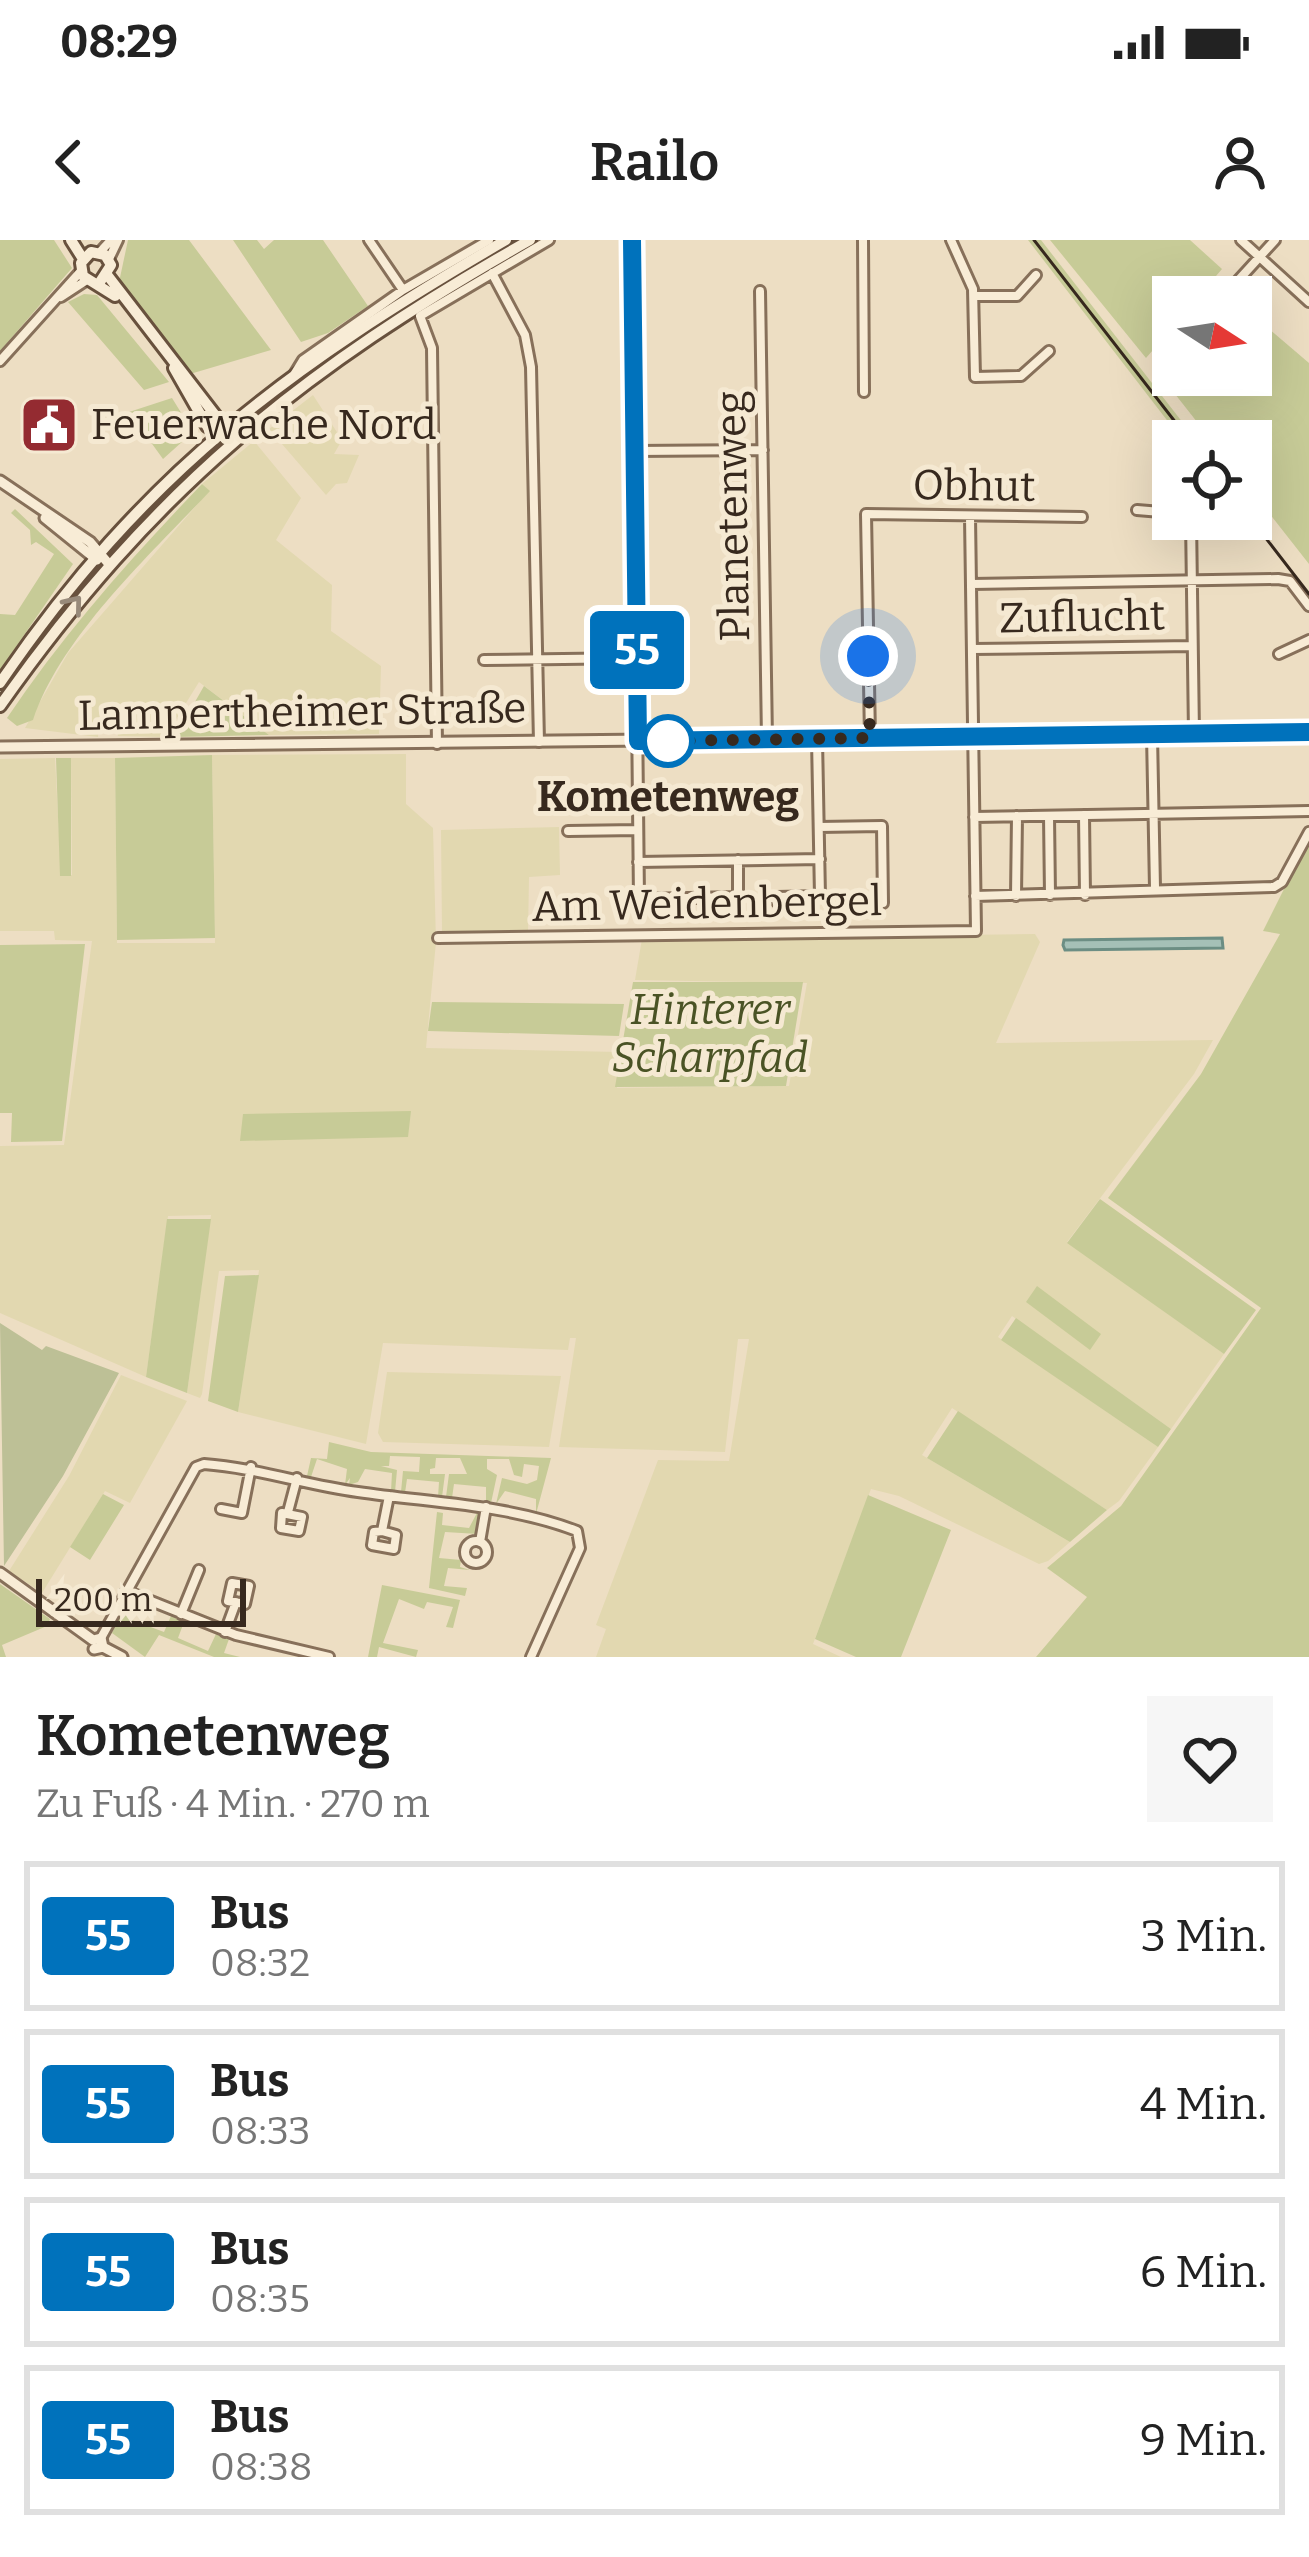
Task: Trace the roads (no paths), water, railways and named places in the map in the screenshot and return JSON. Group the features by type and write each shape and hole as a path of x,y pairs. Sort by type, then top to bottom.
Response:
{"main road":[{"path":"74,240 168,355 230,442"},
{"path":"0,682 95,553 219,429 294,374 506,240"},
{"path":"0,706 108,563 230,442 351,349 530,240"}],"street":[{"path":"0,362 115,240"},
{"path":"369,240 403,290"},
{"path":"294,374 340,333 489,240"},
{"path":"437,743 432,347 420,316 549,240"},
{"path":"632,240 639,898 739,897 738,860"},
{"path":"863,240 864,392"},
{"path":"951,240 974,296 975,377 1021,376 1049,351"},
{"path":"1241,240 1309,302"},
{"path":"1241,276 1275,240"},
{"path":"492,273 519,320 532,368 539,742"},
{"path":"974,296 1017,296 1036,274"},
{"name":"Planetenweg","path":"760,291 766,740"},
{"path":"635,451 763,450"},
{"path":"0,481 108,563"},
{"path":"1137,510 1152,511"},
{"name":"Obhut","path":"870,738 866,514 1082,517"},
{"path":"970,517 976,896 1278,886 1309,832"},
{"path":"1191,540 1194,734"},
{"path":"972,584 1290,581 1309,606"},
{"path":"1279,654 1309,640"},
{"name":"Zuflucht","path":"973,649 1192,646"},
{"path":"484,660 637,658"},
{"name":"Lampertheimer Straße","path":"0,747 1309,733"},
{"path":"1152,734 1155,888"},
{"path":"0,737 15,747"},
{"path":"777,902 777,897 820,896 818,739"},
{"path":"974,817 1309,811"},
{"path":"1084,814 1085,895"},
{"path":"1016,896 1017,816"},
{"path":"1048,816 1050,895"},
{"path":"819,827 882,826 883,903"},
{"path":"568,831 638,830"},
{"path":"638,862 820,859"},
{"name":"Am Weidenbergel","path":"438,938 976,931 976,896"},
{"path":"97,1646 196,1466 251,1467 389,1496 486,1507 570,1528 581,1540 531,1657"},
{"path":"221,1509 242,1513 251,1467"},
{"path":"289,1512 297,1478"},
{"path":"382,1531 389,1496"},
{"path":"480,1542 486,1507"},
{"path":"181,1614 199,1570"},
{"path":"0,1573 97,1646 122,1657"},
{"path":"126,1591 225,1632 329,1657"},
{"path":"225,1632 236,1602"}],"water":[{"path":"1222,938 1223,948 1065,950 1063,945 1064,940"}],"tram line":[{"path":"1034,240 1174,420"},
{"path":"1267,540 1309,594"}],"place":[{"name":"Feuerwache Nord","path":"49,425"},
{"name":"Kometenweg","path":"668,741"}],"park label":[{"name":"Hinterer Scharpfad","path":"710,1034"}]}
